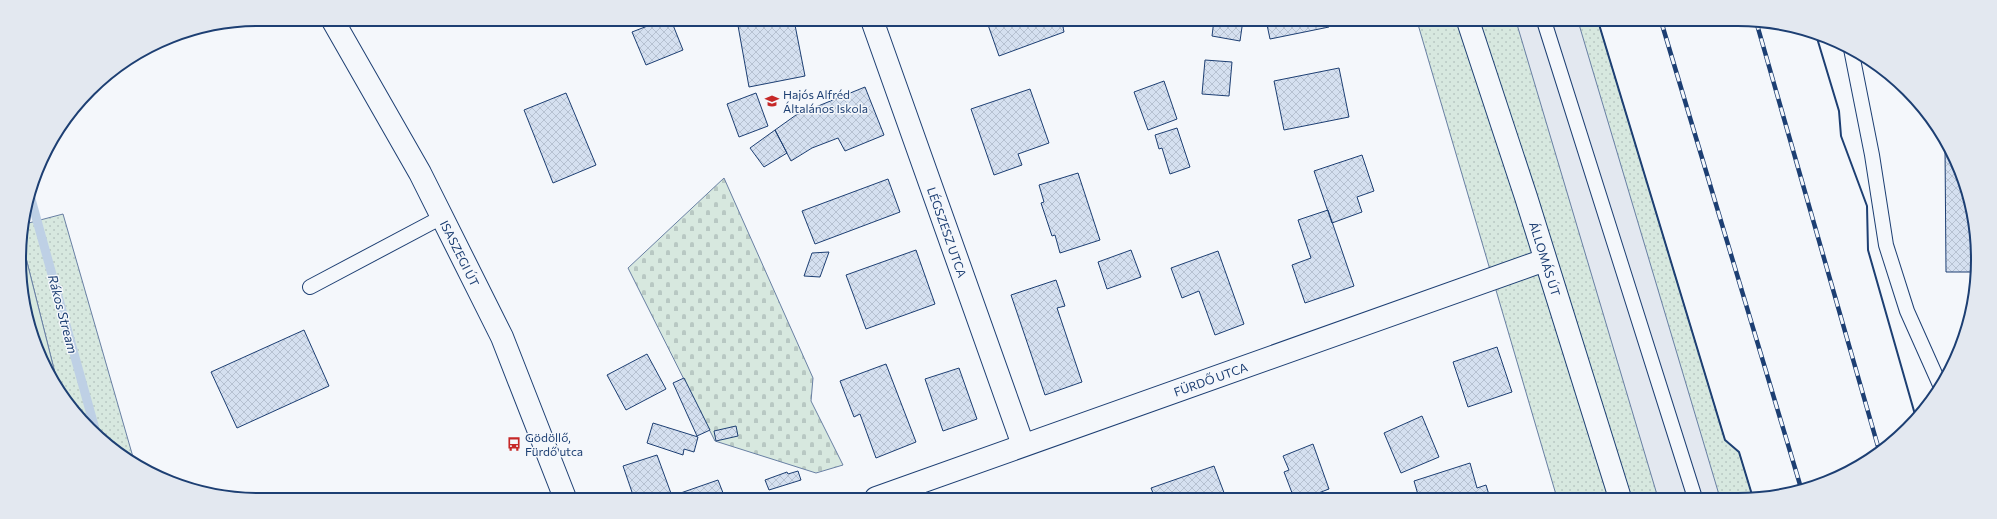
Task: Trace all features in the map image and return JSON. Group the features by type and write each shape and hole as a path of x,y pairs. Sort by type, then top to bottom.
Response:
{"street":[{"name":"ISASZEGI ÚT","path":"336,26 420,172 502,337 563,493"},
{"name":"LÉGSZESZ UTCA","path":"874,26 1023,445"},
{"name":"ÁLLOMÁS ÚT","path":"1470,26 1526,197 1618,493"},
{"name":"FÜRDŐ UTCA","path":"890,493 1545,260"}],"lane":[{"path":"1546,26 1693,493"},
{"path":"1852,56 1872,155 1886,245 1907,311 1938,380"},
{"path":"310,287 442,217"}],"green space":[{"path":"1418,26 1600,26 1725,440 1739,452 1751,493 1556,493"},
{"path":"724,178 813,378 811,401 843,465 816,473 715,441 628,268"},
{"path":"63,214 133,456 117,445 94,425 74,402 55,372 26,258 29,223"},
{"path":"26,258 55,372 38,335 30,305 26,275"}],"shaded area":[{"path":"1517,26 1579,26 1719,493 1657,493"}],"building":[{"path":"648,26 673,26 683,50 646,65 632,32"},
{"path":"738,26 795,26 805,76 749,87"},
{"path":"988,26 1066,26 1063,27 1064,32 999,56"},
{"path":"1213,26 1242,26 1240,41 1212,36"},
{"path":"1267,26 1329,27 1270,39"},
{"path":"1205,60 1232,62 1229,96 1202,94"},
{"path":"1339,68 1349,117 1284,130 1274,81"},
{"path":"1164,81 1177,119 1148,130 1134,92"},
{"path":"865,87 884,135 845,151 838,138 812,148 791,161 775,130 796,115"},
{"path":"1030,89 1049,143 1018,154 1022,165 994,175 971,109"},
{"path":"566,93 596,165 553,183 524,110"},
{"path":"756,93 768,126 739,137 727,104"},
{"path":"1177,128 1190,167 1170,174 1162,148 1159,149 1155,135"},
{"path":"775,130 787,153 764,167 750,148"},
{"path":"1945,152 1959,184 1967,214 1971,244 1971,272 1946,272"},
{"path":"1362,155 1374,191 1357,197 1362,212 1332,223 1314,171"},
{"path":"1078,173 1100,240 1060,253 1055,235 1052,236 1041,203 1044,202 1039,185"},
{"path":"888,179 900,212 815,244 802,211"},
{"path":"1328,210 1354,286 1305,303 1292,265 1311,258 1298,220"},
{"path":"916,250 935,304 866,329 846,275"},
{"path":"1131,250 1141,277 1107,289 1098,262"},
{"path":"1218,251 1244,324 1215,335 1199,291 1182,298 1171,268"},
{"path":"829,252 820,277 804,276 812,253"},
{"path":"1056,280 1065,306 1057,308 1082,382 1045,395 1011,295"},
{"path":"304,330 329,386 237,428 211,372"},
{"path":"1497,347 1512,392 1468,407 1453,362"},
{"path":"647,354 666,389 626,410 607,375"},
{"path":"886,364 916,442 876,458 860,414 854,417 840,381"},
{"path":"959,368 977,419 943,431 925,379"},
{"path":"684,378 710,430 697,436 673,383"},
{"path":"1422,416 1439,457 1401,473 1384,433"},
{"path":"653,423 698,437 694,452 684,449 683,455 647,443"},
{"path":"736,426 738,436 716,441 714,431"},
{"path":"1313,444 1329,489 1318,493 1292,493 1284,472 1289,470 1283,456"},
{"path":"657,455 671,493 632,493 623,466"},
{"path":"1470,463 1477,488 1486,485 1488,493 1418,493 1414,481"},
{"path":"1214,466 1224,493 1153,493 1151,488"},
{"path":"798,471 801,480 769,490 765,480 787,472 788,474"},
{"path":"718,480 723,493 681,493"}],"waterway":[{"name":"Rákos Stream","path":"33,205 94,425"}],"railway":[{"path":"1662,26 1800,484"},
{"path":"1758,27 1878,446"}],"wall":[{"path":"1600,26 1725,440 1739,452 1751,493"},
{"path":"1818,40 1839,111 1841,136 1867,206 1868,250 1914,412"}],"place":[{"name":"Hajós Alfréd Általános Iskola","path":"772,101"},
{"name":"Gödöllő, Fürdő utca","path":"514,444"}]}
